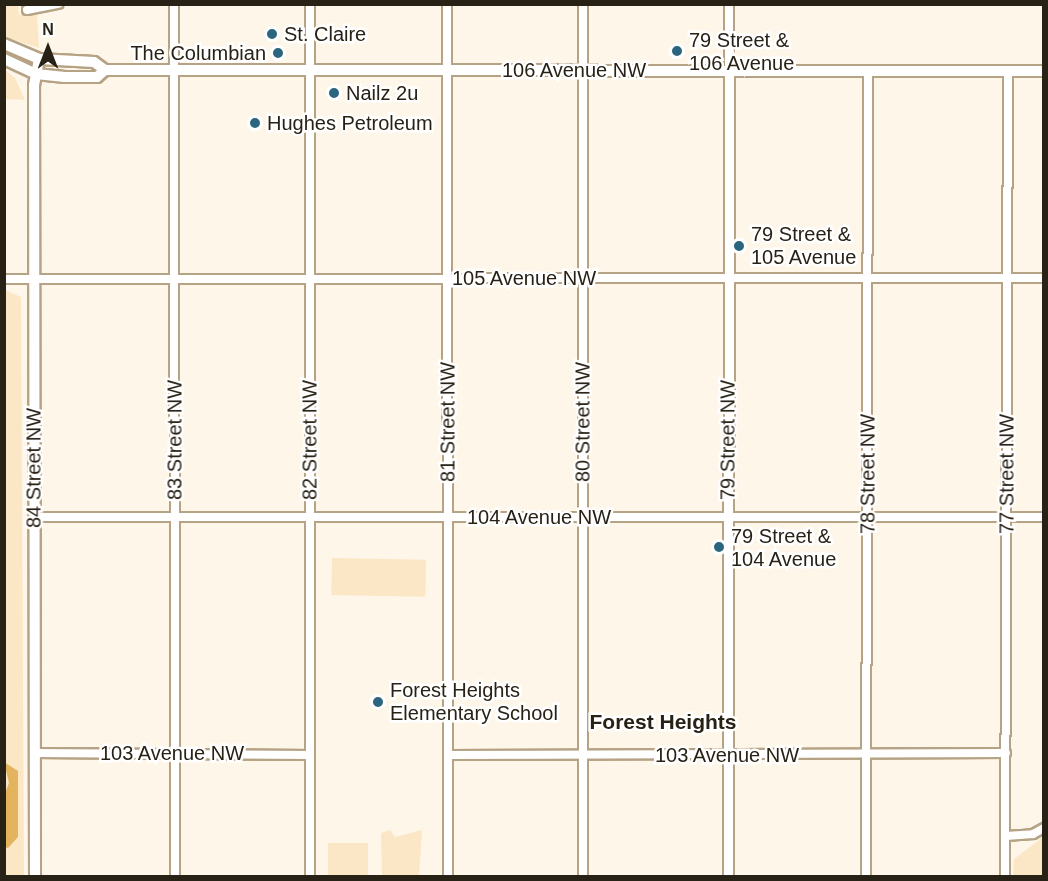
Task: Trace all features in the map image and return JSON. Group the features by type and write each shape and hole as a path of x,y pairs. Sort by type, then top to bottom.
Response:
{"main road":[{"path":"4,44 39,59"},
{"path":"4,58 36,74"},
{"name":"106 Avenue NW","path":"39,59 94,62 105,70 1044,71"},
{"name":"84 Street NW","path":"35,876 34,279 36,74 39,59"},
{"name":"106 Avenue NW","path":"36,74 97,77 105,70"}],"street":[{"path":"27,10 58,4"},
{"name":"83 Street NW","path":"174,4 174,876"},
{"name":"82 Street NW","path":"310,4 310,876"},
{"name":"81 Street NW","path":"447,4 448,876"},
{"name":"80 Street NW","path":"583,4 583,876"},
{"name":"79 Street NW","path":"728,876 729,4"},
{"name":"78 Street NW","path":"866,876 868,71"},
{"name":"77 Street NW","path":"1005,876 1008,71"},
{"name":"105 Avenue NW","path":"4,279 1044,278"},
{"name":"104 Avenue NW","path":"35,516 1044,517"},
{"name":"103 Avenue NW","path":"34,753 310,755"},
{"name":"103 Avenue NW","path":"448,755 1006,753"},
{"path":"1006,836 1034,834 1044,828"}],"shaded area":[{"path":"4,5 18,5 19,15 37,15 39,48 5,37"},
{"path":"5,70 15,78 25,100 5,99"},
{"path":"5,290 21,297 24,876 5,876"},
{"path":"332,558 426,560 425,597 331,595"},
{"path":"4,762 18,771 18,837 8,848 4,847 5,793 9,783"},
{"path":"390,830 395,837 422,830 419,876 382,876 381,833"},
{"path":"1043,837 1043,876 1013,876 1014,859"},
{"path":"328,843 368,843 368,876 328,876"}],"place":[{"name":"St. Claire","path":"272,34"},
{"name":"79 Street & 106 Avenue","path":"677,51"},
{"name":"The Columbian","path":"278,53"},
{"name":"Nailz 2u","path":"334,93"},
{"name":"Hughes Petroleum","path":"255,123"},
{"name":"79 Street & 105 Avenue","path":"739,246"},
{"name":"79 Street & 104 Avenue","path":"719,547"},
{"name":"Forest Heights Elementary School","path":"378,702"}],"district":[{"name":"Forest Heights","path":"663,722"}]}
